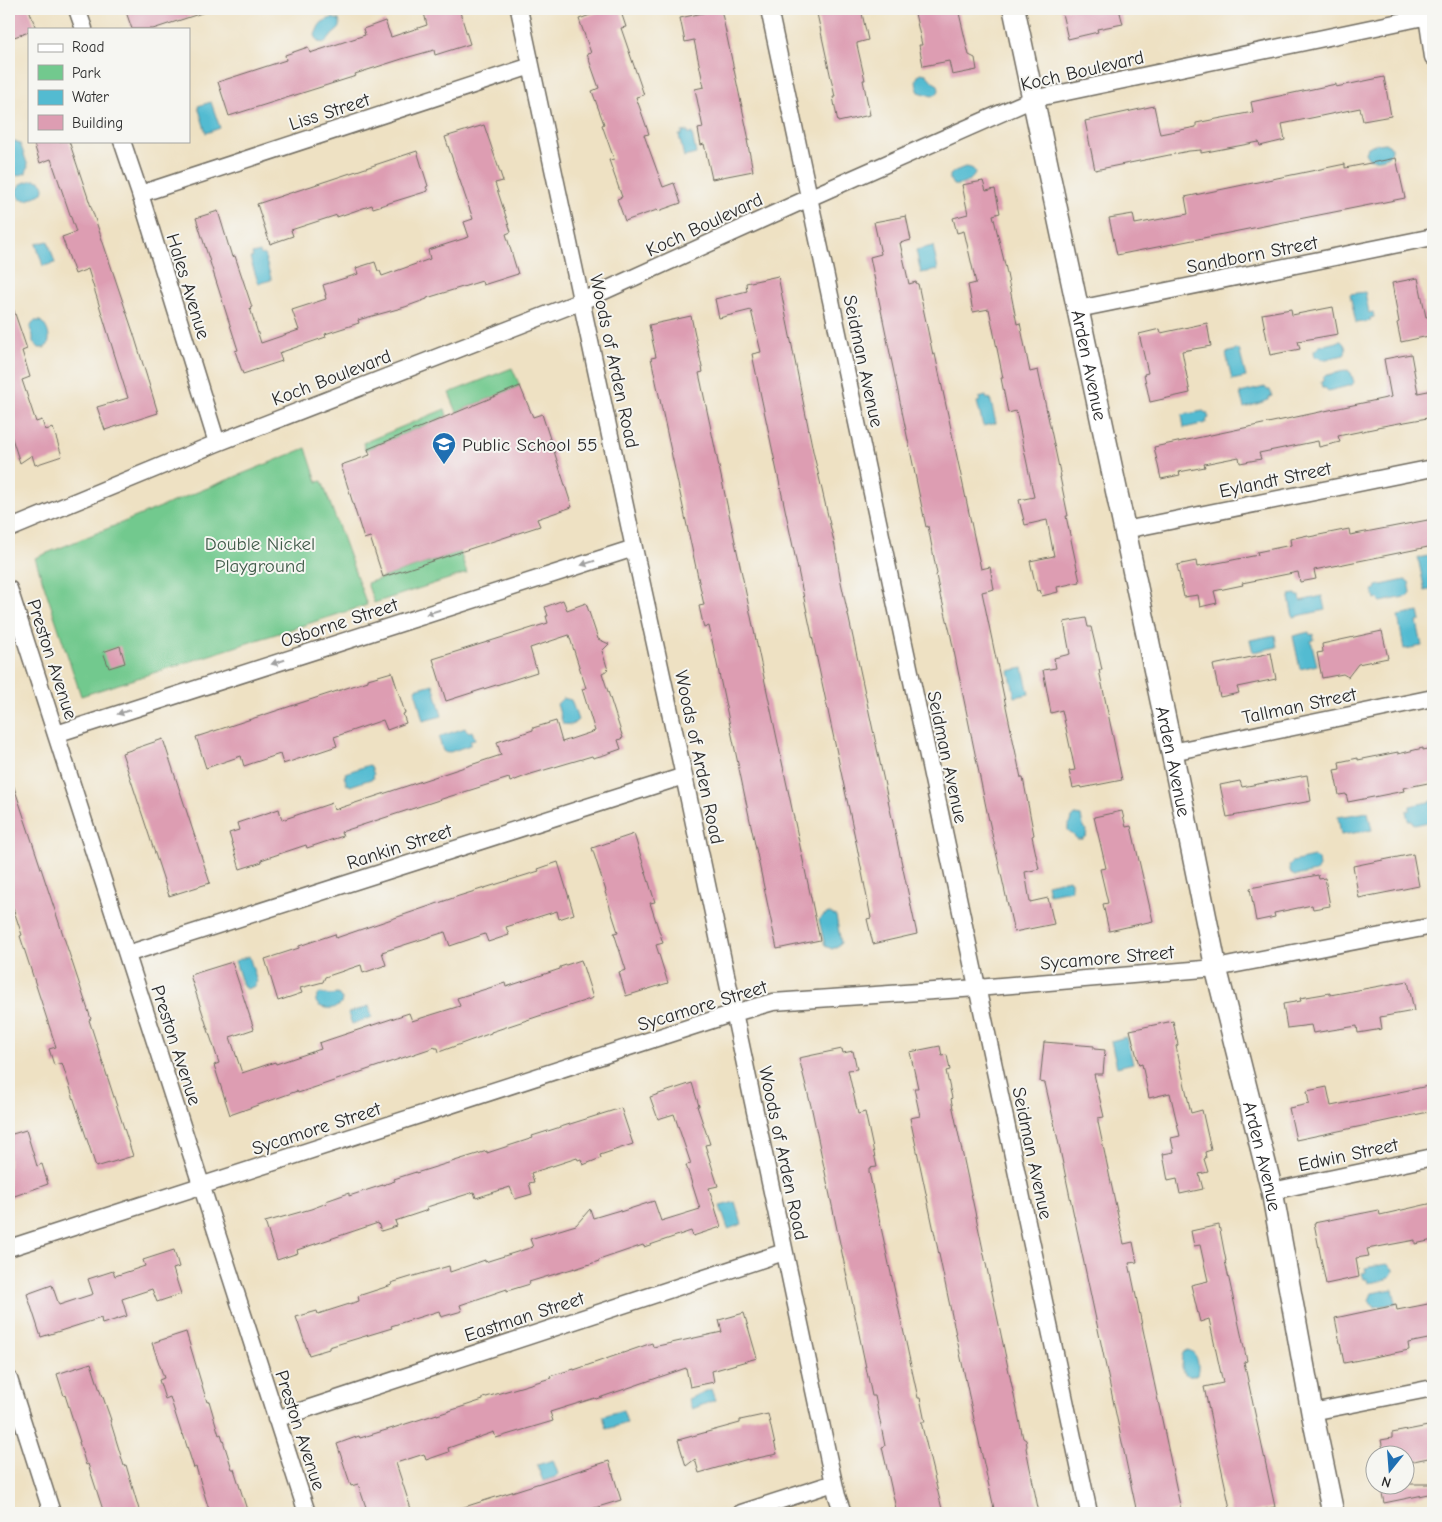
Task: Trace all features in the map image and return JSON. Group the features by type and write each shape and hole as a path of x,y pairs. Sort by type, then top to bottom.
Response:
{"street":[{"path":"77,9 84,28"},
{"name":"Woods of Arden Road","path":"519,9 784,1252 834,1483 844,1513"},
{"name":"Seidman Avenue","path":"769,9 1089,1513"},
{"name":"Arden Avenue","path":"1014,9 1216,968 1272,1191 1312,1412 1333,1513"},
{"path":"1429,13 1433,57"},
{"name":"Koch Boulevard","path":"9,529 217,442 582,301 1033,99 1429,13"},
{"name":"Liss Street","path":"140,194 531,66"},
{"name":"Hales Avenue","path":"122,142 217,442"},
{"name":"Sandborn Street","path":"1078,309 1433,238"},
{"name":"Eylandt Street","path":"1125,530 1433,468"},
{"name":"Osborne Street","path":"56,734 634,548"},
{"name":"Preston Avenue","path":"9,589 307,1513"},
{"name":"Tallman Street","path":"1172,752 1433,698"},
{"name":"Rankin Street","path":"127,954 684,776"},
{"name":"Sycamore Street","path":"9,1248 773,1002 977,988 1216,968 1433,926"},
{"name":"Edwin Street","path":"1272,1191 1433,1157"},
{"name":"Eastman Street","path":"276,1418 784,1252"},
{"path":"9,1379 52,1513"},
{"path":"1312,1412 1433,1388"},
{"path":"741,1513 834,1483"}],"green space":[{"path":"512,368 520,386 457,412 449,393"},
{"path":"445,409 447,416 365,450 363,443"},
{"name":"Double Nickel Playground","path":"306,448 317,482 322,481 367,605 81,696 35,558"},
{"path":"460,552 467,573 374,603 367,583"}],"water":[{"path":"332,18 339,20 339,28 325,43 318,42 315,35 319,25"},
{"path":"921,73 926,74 938,85 939,90 937,94 932,96 919,92 916,80"},
{"path":"211,102 220,128 206,133 198,106"},
{"path":"688,131 689,134 692,133 696,154 684,157 679,135 682,135 682,132"},
{"path":"12,140 20,143 28,166 26,173 17,176 11,169 9,160 9,142"},
{"path":"1385,143 1392,147 1392,151 1387,157 1380,159 1368,158 1365,153 1367,148 1372,145"},
{"path":"965,167 971,168 974,171 973,177 965,183 953,185 950,175"},
{"path":"34,180 43,184 43,193 27,200 20,199 16,193 18,187"},
{"path":"48,241 55,263 43,266 36,244"},
{"path":"933,246 938,270 921,273 916,250"},
{"path":"260,252 261,255 264,254 271,280 260,283 250,258 253,257 252,254"},
{"path":"1365,292 1369,313 1373,312 1374,317 1370,318 1370,321 1356,323 1350,294"},
{"path":"34,321 40,321 45,325 48,332 49,342 44,348 39,348 33,342 30,328"},
{"path":"1341,341 1346,348 1344,355 1322,360 1318,357 1315,358 1314,351 1319,346"},
{"path":"1239,349 1246,377 1232,380 1226,353"},
{"path":"1348,370 1354,382 1352,385 1328,391 1322,388 1321,382 1324,376"},
{"path":"1265,387 1267,390 1270,390 1272,396 1269,397 1269,400 1244,408 1240,393"},
{"path":"986,396 987,399 990,398 996,423 983,426 977,402 980,401 979,398"},
{"path":"1203,411 1207,413 1209,418 1206,423 1184,428 1182,415"},
{"path":"1433,555 1433,589 1425,591 1418,558"},
{"path":"1405,580 1409,582 1411,592 1409,596 1381,602 1375,599 1373,591 1377,586"},
{"path":"1296,594 1300,596 1301,601 1322,596 1325,610 1293,617 1289,598 1291,597 1290,595"},
{"path":"1419,612 1421,621 1417,622 1422,646 1404,649 1398,616"},
{"path":"1309,632 1310,635 1313,634 1314,640 1311,641 1317,665 1300,669 1293,636"},
{"path":"1275,635 1277,647 1253,652 1250,640"},
{"path":"1023,668 1029,694 1015,697 1009,671"},
{"path":"433,684 442,716 423,721 415,689"},
{"path":"563,698 571,700 578,720 572,725 563,724 557,704"},
{"path":"465,728 469,732 472,731 475,739 471,740 470,745 447,753 443,751 439,739 441,736"},
{"path":"371,766 374,778 350,786 349,784 347,785 345,773"},
{"path":"1433,801 1433,821 1414,825 1412,820 1408,820 1406,811 1410,810 1410,806"},
{"path":"1368,812 1372,830 1341,835 1338,817"},
{"path":"1075,815 1081,816 1083,826 1087,830 1086,836 1082,839 1077,839 1068,830 1068,825"},
{"path":"1314,857 1318,859 1319,867 1316,872 1295,876 1291,874 1289,865 1292,862"},
{"path":"1069,879 1071,881 1071,890 1049,894 1047,884"},
{"path":"829,913 836,916 841,943 832,949 825,946 819,920"},
{"path":"249,956 257,982 255,986 246,989 243,986 235,961"},
{"path":"321,993 338,994 342,999 341,1004 331,1008 321,1007 316,1001"},
{"path":"369,1006 372,1017 352,1024 348,1013"},
{"path":"1126,1037 1133,1063 1117,1067 1111,1041"},
{"path":"735,1202 742,1224 728,1229 720,1206"},
{"path":"1386,1264 1393,1269 1388,1278 1368,1283 1367,1279 1364,1279 1362,1273 1366,1272 1365,1268"},
{"path":"1393,1289 1396,1303 1375,1307 1371,1304 1369,1300 1372,1293"},
{"path":"1188,1350 1194,1353 1198,1363 1197,1374 1192,1376 1185,1374 1182,1366 1183,1353"},
{"path":"711,1389 715,1400 692,1409 688,1399"},
{"path":"623,1410 627,1423 607,1429 603,1416"},
{"path":"553,1460 558,1474 543,1481 537,1465"}],"building":[{"path":"9,9 29,9 36,28 28,28 28,32 14,37 9,21"},
{"path":"125,9 204,9 205,12 156,28 132,28"},
{"path":"423,9 459,9 470,44 435,55 434,50 402,59 355,74 356,76 229,116 218,82 286,60 285,55 308,47 310,53 365,35 363,29 385,21 391,37 427,25"},
{"path":"607,9 620,9 626,27 621,28 644,95 636,97 649,134 644,135 663,187 674,183 681,203 625,221 617,199 622,197 609,160 614,159 592,91 599,88 587,54 591,53 579,19"},
{"path":"721,9 749,140 747,140 753,171 712,179 704,144 701,145 698,129 703,128 695,89 704,87 694,40 685,42 680,18"},
{"path":"816,9 861,9 868,40 857,43 857,45 870,115 838,122 833,97 835,97"},
{"path":"914,9 958,9 969,55 975,58 977,70 952,75 949,61 923,66 919,45 922,45"},
{"path":"1061,9 1119,9 1123,24 1097,29 1098,32 1068,39"},
{"path":"1384,77 1391,116 1363,121 1360,108 1282,124 1285,140 1260,146 1259,142 1201,153 1201,150 1189,151 1095,170 1085,121 1154,106 1160,134 1196,127 1196,123 1253,112 1251,102 1336,84 1336,87"},
{"path":"484,125 503,181 495,183 511,232 506,234 518,274 483,285 482,281 405,307 358,320 359,323 325,334 326,337 279,353 282,361 243,374 235,351 238,350 196,218 218,211 232,257 235,256 252,307 250,308 261,343 299,330 292,310 326,299 323,285 358,274 356,268 375,262 382,276 430,259 428,250 469,237 464,222 473,219 445,137"},
{"path":"33,142 69,142 158,413 105,430 97,407 128,398 88,269 75,274 62,237 76,232 51,159 40,163"},
{"path":"417,151 428,191 373,208 372,205 291,230 293,236 270,244 257,204"},
{"path":"1396,158 1405,198 1117,255 1109,218 1133,214 1135,224 1188,214 1185,197 1345,164 1345,168"},
{"path":"983,181 986,191 995,189 1000,213 993,215 1017,324 1020,323 1030,372 1038,370 1061,477 1068,516 1066,516 1080,582 1057,587 1058,592 1042,596 1040,590 1037,591 1030,561 1054,556 1047,520 1025,525 1019,500 1034,497 1016,411 1008,413 989,309 973,312 968,285 976,283 964,231 957,233 953,218 968,214 962,185"},
{"path":"906,216 911,240 900,243 909,284 916,282 918,284 981,569 990,567 994,589 982,592 1021,778 1023,778 1039,869 1025,872 1030,902 1048,898 1054,924 1014,932 950,632 941,600 928,526 926,527 870,257 881,254 874,222"},
{"path":"778,276 813,451 835,546 841,582 917,934 873,944 867,919 871,918 857,847 752,354 761,352 751,310 719,318 715,299 747,291 746,283"},
{"path":"1418,278 1426,317 1433,316 1433,335 1401,342 1392,283"},
{"path":"9,305 12,305 27,349 22,351 30,377 22,380 36,422 42,420 45,430 53,428 62,456 35,465 32,455 20,463 9,429"},
{"path":"1333,307 1338,334 1298,341 1300,349 1270,355 1262,314 1291,309 1292,315"},
{"path":"691,316 703,372 699,373 820,940 777,949 709,626 704,628 699,606 704,605 651,358 656,357 649,325"},
{"path":"1207,323 1211,346 1182,351 1190,393 1150,402 1144,374 1148,373 1139,334 1160,329 1161,333"},
{"path":"1411,354 1418,393 1433,390 1433,417 1338,436 1340,442 1319,447 1318,441 1259,453 1261,459 1240,463 1239,457 1204,464 1205,467 1179,472 1180,475 1161,479 1154,447 1391,397 1384,359"},
{"name":"Public School 55","path":"520,386 533,417 542,414 572,507 537,519 540,526 383,577 370,537 364,539 341,465 370,455 368,449"},
{"path":"1433,519 1433,546 1314,570 1316,579 1300,582 1298,572 1242,583 1243,585 1214,591 1217,603 1200,607 1198,595 1184,597 1177,565 1196,561 1197,567 1258,555 1257,552 1291,545 1290,539 1308,535 1309,537 1349,529 1350,535"},
{"path":"563,600 567,610 586,603 598,639 609,644 602,651 608,670 602,673 623,738 618,740 621,749 531,774 510,782 509,778 445,798 341,832 343,836 307,848 306,845 240,869 229,833 239,830 237,823 279,809 282,820 332,803 334,810 501,755 497,742 556,721 562,742 595,731 582,689 586,688 569,635 530,648 537,672 446,701 433,659 548,623 545,607"},
{"path":"1086,618 1088,627 1091,627 1102,670 1099,670 1122,780 1073,788 1069,771 1075,770 1062,710 1051,713 1043,670 1056,668 1054,658 1070,654 1064,622"},
{"path":"1382,631 1388,658 1358,664 1348,677 1343,674 1322,678 1317,653 1323,652 1322,644"},
{"path":"120,646 125,663 109,668 103,652"},
{"path":"1271,653 1276,679 1237,687 1239,693 1220,697 1213,665"},
{"path":"392,672 405,713 403,714 406,723 387,730 383,720 334,737 337,746 283,764 280,754 244,766 241,756 206,768 196,737"},
{"path":"163,739 210,883 169,896 122,753"},
{"path":"1423,748 1423,750 1433,748 1433,782 1403,788 1404,791 1348,802 1346,794 1339,795 1334,770 1340,769 1339,762 1398,752 1398,754"},
{"path":"1307,775 1311,801 1227,817 1220,785 1240,781 1242,787"},
{"path":"9,781 12,781 91,1019 89,1020 133,1156 96,1167 62,1063 54,1065 49,1049 56,1047 9,896"},
{"path":"1122,811 1126,827 1131,826 1153,921 1109,931 1103,904 1108,903 1100,869 1106,868 1094,817"},
{"path":"634,834 655,902 650,903 663,943 656,945 668,983 626,996 619,972 626,970 614,933 618,932 592,848"},
{"path":"1413,854 1419,886 1359,898 1353,866"},
{"path":"558,862 574,914 559,919 557,911 506,927 509,935 488,942 485,934 450,946 445,932 382,952 386,965 363,973 361,965 325,977 323,982 300,988 302,993 278,1001 265,959 335,934 336,938 539,871 538,869"},
{"path":"1318,875 1319,879 1325,878 1330,906 1313,909 1312,905 1274,913 1275,917 1256,921 1250,888"},
{"path":"581,960 593,998 491,1032 439,1052 438,1048 435,1047 298,1093 297,1091 230,1115 214,1065 219,1063 190,975 232,962 254,1029 230,1037 242,1073 321,1049 319,1043 409,1013 412,1021 460,1006 457,998 505,983 506,987"},
{"path":"1408,981 1414,1011 1380,1017 1382,1029 1358,1033 1357,1026 1313,1033 1311,1025 1287,1028 1283,1004 1301,1001 1300,998 1330,993 1330,995"},
{"path":"1173,1021 1178,1045 1176,1046 1191,1113 1202,1110 1211,1150 1205,1152 1206,1158 1204,1159 1208,1172 1199,1174 1203,1189 1180,1194 1177,1179 1168,1181 1163,1154 1174,1152 1171,1138 1180,1136 1170,1093 1149,1098 1142,1064 1139,1065 1130,1030"},
{"path":"1044,1042 1094,1046 1094,1049 1105,1050 1103,1074 1094,1074 1104,1117 1098,1118 1098,1122 1124,1244 1133,1242 1137,1262 1129,1263 1181,1510 1164,1513 1137,1513 1056,1131 1045,1083 1040,1082"},
{"path":"940,1046 942,1056 947,1055 950,1070 946,1071 951,1099 1023,1438 1026,1440 1039,1513 995,1513 910,1118 920,1116 914,1088 918,1088 910,1052"},
{"path":"842,1049 843,1053 853,1051 857,1069 848,1070 858,1114 865,1112 877,1167 869,1168 869,1172 918,1398 920,1398 925,1422 921,1422 942,1509 922,1513 897,1513 882,1447 885,1446 875,1396 872,1396 812,1110 799,1058"},
{"path":"692,1083 699,1106 697,1106 710,1144 705,1145 718,1186 709,1188 721,1227 693,1236 691,1231 644,1247 643,1245 575,1269 529,1282 530,1284 507,1291 507,1289 460,1305 462,1311 441,1317 439,1311 309,1355 296,1317 317,1311 318,1314 359,1301 358,1296 414,1276 449,1266 450,1272 533,1247 530,1239 576,1225 590,1209 593,1218 654,1201 661,1221 700,1209 686,1165 691,1164 674,1114 658,1119 650,1097"},
{"path":"1433,1085 1433,1111 1296,1140 1289,1108 1309,1104 1307,1091 1327,1087 1331,1106"},
{"path":"621,1108 633,1144 600,1155 601,1158 583,1165 581,1159 578,1160 577,1158 531,1173 534,1182 529,1183 532,1194 515,1199 510,1187 476,1198 474,1192 427,1207 428,1210 395,1221 397,1226 381,1231 378,1223 297,1250 298,1253 277,1260 265,1222 311,1209 327,1203 326,1201 349,1193 349,1196 395,1181 394,1179 487,1151 487,1153 533,1138 532,1136"},
{"path":"26,1130 37,1166 42,1164 48,1184 9,1198 9,1135"},
{"path":"1433,1203 1433,1240 1415,1244 1415,1240 1367,1249 1369,1256 1356,1258 1359,1277 1326,1284 1314,1223 1379,1210 1380,1215"},
{"path":"1219,1225 1247,1361 1244,1362 1275,1507 1249,1513 1231,1513 1204,1387 1223,1383 1209,1319 1200,1322 1191,1285 1208,1281 1200,1245 1194,1246 1191,1231"},
{"path":"174,1250 179,1267 173,1269 181,1294 157,1302 152,1289 122,1299 127,1316 102,1324 101,1318 41,1337 27,1294 52,1285 59,1305 93,1294 88,1279 113,1271 115,1276 145,1266 143,1260"},
{"path":"1433,1303 1433,1338 1408,1343 1409,1350 1344,1363 1335,1318 1396,1305 1397,1310"},
{"path":"744,1313 757,1358 712,1371 714,1382 690,1387 686,1368 596,1399 550,1412 553,1421 496,1438 494,1432 448,1448 449,1452 426,1460 424,1454 396,1463 411,1509 397,1513 368,1513 358,1484 351,1486 337,1444 359,1436 360,1438 437,1415 483,1400 483,1398 551,1378 550,1376 574,1370 652,1343 653,1347 722,1332 719,1320"},
{"path":"186,1332 207,1402 209,1401 219,1435 221,1434 248,1513 210,1513 196,1467 194,1468 170,1397 165,1399 159,1380 164,1378 152,1343"},
{"path":"91,1363 111,1420 124,1466 126,1465 140,1513 104,1513 88,1464 86,1465 57,1374"},
{"path":"768,1414 777,1454 748,1459 699,1473 695,1459 686,1466 678,1440 740,1423 740,1420"},
{"path":"1433,1425 1433,1457 1414,1461 1414,1444 1382,1444 1381,1440 1392,1438 1392,1433"},
{"path":"609,1461 621,1500 578,1513 456,1513 455,1510"},
{"path":"1414,1484 1433,1484 1433,1493 1384,1503 1382,1494 1414,1494"}],"place":[{"name":"Public School 55","path":"444,465"}]}
